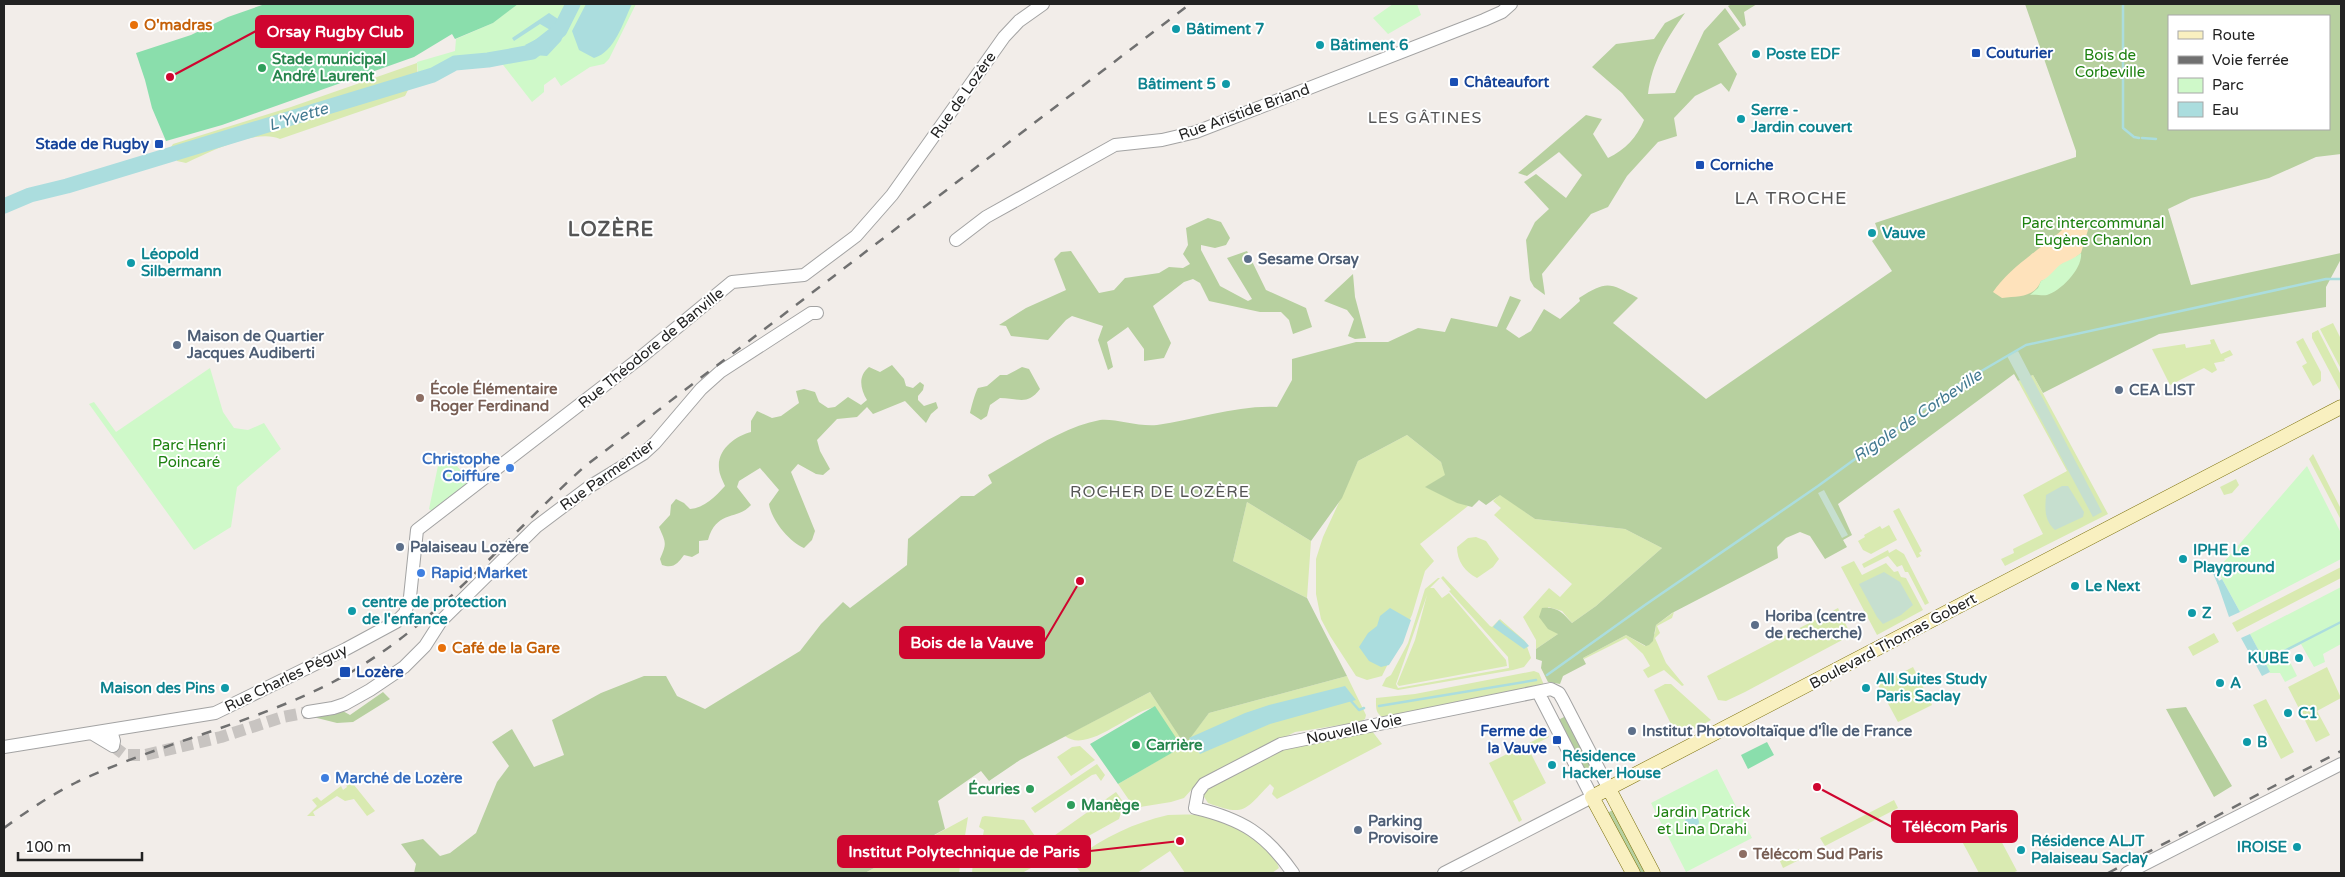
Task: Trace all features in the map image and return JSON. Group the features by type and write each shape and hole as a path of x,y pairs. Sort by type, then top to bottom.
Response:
{"main road":[{"name":"Boulevard Thomas Gobert","path":"1592,797 2341,407"},
{"path":"1608,789 1653,873"},
{"path":"1592,797 1633,873"}],"street":[{"name":"Rue de Lozère","path":"892,195 1004,37 1019,21 1042,4"},
{"name":"Rue Aristide Briand","path":"956,240 986,217 1115,145 1162,140 1196,132 1484,20 1502,12 1511,4"},
{"name":"Rue Théodore de Banville","path":"407,607 416,530 640,358 732,282 804,275 856,236 892,195"},
{"name":"Rue Parmentier","path":"308,712 333,708 370,690 404,667 425,646 441,621 536,527 589,487 643,454 655,443 701,389 720,372 811,313 817,313"},
{"name":"Rue Charles Péguy","path":"4,747 93,734 113,746 112,730 215,713 346,649 396,622 407,607"},
{"path":"1592,797 1538,692 1551,689 1558,693 1608,789"},
{"name":"Nouvelle Voie","path":"1293,873 1268,842 1251,828 1232,818 1195,808 1198,792 1204,784 1280,744 1538,692"},
{"path":"2127,873 2341,764"},
{"name":"Boulevard Thomas Gobert","path":"1444,873 1592,797"}],"green space":[{"name":"Stade municipal André Laurent","path":"265,4 518,4 493,23 455,39 452,34 414,57 222,125 166,141 152,108 136,53 191,35 228,17"},
{"path":"517,4 636,4 609,59 604,64 590,67 561,86 555,77 544,85 544,92 532,102 500,61 455,66 419,81 417,62 455,51 456,39 493,23"},
{"path":"1393,4 1417,4 1421,15 1388,34 1373,18"},
{"path":"1732,4 1757,4 1744,12 1746,25 1743,27 1728,6"},
{"path":"2025,4 2341,4 2341,154 2316,157 2269,178 2191,198 2168,209 2191,285 2341,253 2341,259 2326,287 2326,307 2159,334 2043,393 2033,375 2018,381 2014,374 1838,504 1852,535 1843,540 1847,547 1825,559 1810,536 1800,532 1786,538 1777,547 1778,558 1672,613 1656,625 1653,641 1649,645 1646,646 1626,635 1583,658 1586,664 1563,676 1560,684 1548,682 1541,668 1542,661 1536,659 1536,649 1558,634 1548,629 1539,617 1542,608 1552,608 1559,611 1572,623 1596,606 1662,548 1625,529 1535,519 1500,495 1486,505 1479,500 1472,507 1457,503 1425,487 1445,475 1441,462 1407,435 1358,461 1342,498 1311,541 1247,502 1233,561 1307,598 1347,676 1209,713 1185,745 1150,692 1020,760 989,781 981,771 938,801 945,829 865,873 414,873 416,864 401,844 423,839 440,856 450,853 476,833 497,782 509,766 492,742 512,729 534,767 564,755 552,720 601,693 644,676 666,676 677,696 705,709 800,651 821,624 843,602 850,608 907,565 908,539 961,496 974,496 992,483 988,475 1042,443 1071,429 1100,420 1157,425 1231,410 1277,407 1292,380 1292,359 1356,342 1388,342 1418,328 1445,332 1451,318 1497,327 1510,296 1521,300 1506,329 1519,338 1531,331 1544,309 1560,319 1580,301 1579,298 1603,286 1621,289 1638,298 1613,323 1706,399 1892,271 1872,241 1877,237 1878,231 1875,223 2076,157 2076,151"},
{"path":"1725,8 1740,29 1718,44 1737,74 1729,92 1721,83 1695,96 1674,118 1677,136 1658,142 1627,176 1608,207 1591,214 1542,274 1545,295 1534,287 1530,280 1526,240 1535,222 1549,209 1524,182 1536,174 1566,198 1582,175 1559,152 1527,176 1518,173 1586,115 1602,119 1593,134 1608,158 1625,147 1638,132 1644,120 1622,93 1592,67 1616,44 1654,39 1665,23 1685,13 1661,51 1653,71 1648,94 1675,93 1704,31"},
{"path":"417,63 418,85 408,90 405,96 280,139 270,136 246,139 186,163 177,161 171,147 173,144 291,107"},
{"path":"1208,218 1221,222 1230,238 1226,245 1215,248 1201,245 1201,250 1220,286 1248,301 1252,299 1227,258 1247,251 1266,290 1306,308 1312,327 1293,334 1289,320 1281,312 1260,312 1209,301 1200,283 1193,279 1184,282 1153,306 1171,343 1164,358 1144,361 1144,349 1128,327 1107,342 1113,367 1108,370 1098,340 1103,326 1072,316 1048,340 1011,336 1006,326 999,325 1026,308 1066,290 1054,259 1061,252 1071,251 1099,293 1114,290 1125,278 1159,273 1169,267 1183,268 1190,264 1183,254 1188,245 1186,228"},
{"path":"2081,253 2081,259 2075,272 2058,289 2047,295 2030,295 2038,288 2041,281 2060,265"},
{"path":"1353,274 1355,297 1366,338 1355,339 1348,336 1354,319 1347,310 1324,301"},
{"path":"2333,323 2341,339 2341,369 2320,329"},
{"path":"2318,330 2341,375 2340,391 2312,338 2312,333"},
{"path":"2303,338 2321,372 2321,381 2313,386 2302,366 2307,363 2296,342"},
{"path":"2214,339 2221,354 2230,350 2233,355 2224,359 2225,361 2214,363 2217,370 2212,373 2204,368 2170,385 2152,349 2185,344 2186,348 2211,344 2210,340"},
{"path":"2018,351 2102,512 2093,517 2007,356"},
{"path":"892,365 904,379 906,386 913,388 920,382 924,385 918,400 924,406 936,402 938,408 931,414 926,423 905,401 873,414 867,407 857,417 837,419 817,440 820,451 830,469 823,475 816,474 798,464 791,472 815,531 812,540 804,548 792,541 773,516 769,504 779,490 760,468 739,481 737,487 751,505 746,510 728,517 717,524 708,540 699,541 699,553 692,557 684,555 673,566 662,565 660,559 665,543 659,527 670,515 671,505 676,499 690,509 695,508 718,494 725,486 719,470 721,455 724,449 734,440 751,432 751,421 757,411 772,418 781,416 799,403 796,391 804,389 815,392 819,402 828,408 835,407 848,397 861,405 867,400 861,382 865,371 869,367 880,372"},
{"path":"1022,367 1029,369 1040,389 1031,398 1022,400 1000,398 990,405 987,416 981,420 970,413 978,388 987,386 1000,375 1007,375"},
{"name":"Parc Henri Poincaré","path":"210,368 223,412 234,428 248,430 264,423 281,449 237,487 231,527 194,550 89,404 94,402 116,432"},
{"path":"2033,375 2108,514 2005,566 2001,559 2014,553 2013,549 2043,534 2023,495 2067,471 2018,381"},
{"path":"1407,435 1441,462 1446,475 1426,487 1468,506 1420,544 1434,561 1425,571 1412,615 1382,676 1367,680 1356,676 1321,619 1316,594 1316,559 1323,537 1358,461"},
{"path":"2313,454 2341,509 2341,520 2309,459"},
{"path":"439,461 457,466 471,483 434,513 429,509"},
{"path":"2307,466 2341,533 2341,559 2240,612 2217,570"},
{"path":"2236,479 2239,485 2232,493 2224,495 2220,487"},
{"path":"2062,486 2068,486 2084,512 2083,517 2055,530 2047,518 2046,495"},
{"path":"1824,490 1848,535 1842,538 1818,493"},
{"path":"1500,494 1535,519 1625,529 1662,548 1596,606 1572,623 1562,611 1548,607 1558,634 1536,649 1536,640 1523,617 1549,588 1560,597 1572,584 1494,515 1501,508 1493,501"},
{"path":"1247,502 1311,541 1307,598 1233,561"},
{"path":"1899,508 1922,551 1919,553 1921,556 1917,558 1893,511"},
{"path":"1889,525 1897,540 1871,554 1863,550 1858,541 1865,537 1864,535 1880,526 1882,529"},
{"path":"1476,537 1486,541 1499,559 1493,567 1477,578 1462,566 1458,557 1457,547 1468,538"},
{"path":"1896,549 1904,554 1929,603 1925,605 1908,572 1905,572 1902,565 1897,567 1888,556 1864,568 1862,564 1888,550 1889,553"},
{"path":"1854,561 1862,575 1886,563 1894,572 1898,571 1901,577 1906,578 1923,610 1877,635 1841,567"},
{"path":"2341,567 2341,578 2237,632 2232,623"},
{"path":"1884,572 1900,582 1913,605 1901,615 1883,624 1877,617 1859,584"},
{"path":"1443,576 1490,626 1492,627 1500,619 1525,641 1531,658 1524,667 1513,670 1398,690 1382,686 1386,678 1391,675 1408,643 1425,589 1438,578 1440,578 1430,588 1434,588 1442,598 1449,593 1506,660 1507,666 1399,686 1397,684 1415,640 1427,595 1396,684 1398,688 1509,668 1508,657 1449,591 1451,590 1441,578"},
{"path":"2341,587 2341,644 2323,654 2325,662 2314,667 2301,644 2285,652 2297,676 2285,682 2280,673 2270,673 2250,634"},
{"path":"1838,608 1849,631 1846,638 1745,692 1726,701 1718,700 1707,676"},
{"path":"1674,612 1672,618 1657,626 1660,633 1655,638 1666,663 1684,685 1682,686 1664,670 1648,678 1643,670 1650,666 1643,654 1626,638 1583,658 1626,635 1645,646 1655,633 1656,625"},
{"path":"2214,633 2219,642 2193,656 2188,647"},
{"path":"1913,667 1932,705 1898,722 1878,685"},
{"path":"2327,667 2341,698 2317,711 2330,735 2316,742 2288,687"},
{"path":"1534,671 1539,673 1544,685 1386,718 1377,711 1376,698 1415,694"},
{"path":"1347,676 1366,715 1365,719 1360,722 1295,732 1201,779 1184,798 1171,802 1140,807 1131,803 1118,784 1181,747 1155,707 1145,710 1097,736 1085,740 1074,740 1065,736 1150,692 1185,744 1209,713"},
{"path":"1665,684 1671,684 1711,720 1678,738 1654,690"},
{"path":"383,692 390,699 353,722 337,723 313,717 332,715 341,710 350,715"},
{"path":"2266,699 2294,752 2281,759 2253,705"},
{"name":"Carrière","path":"1155,706 1182,747 1118,784 1090,744"},
{"path":"2186,707 2232,786 2214,797 2166,709"},
{"path":"1566,716 1597,774 1587,779 1556,721"},
{"path":"1372,731 1382,744 1277,799 1272,794 1274,788 1270,784 1249,805 1237,810 1230,810 1208,803 1203,795 1210,786 1289,747"},
{"path":"1547,734 1549,737 1528,748 1546,783 1513,801 1522,820 1519,822 1489,763"},
{"path":"1767,742 1774,755 1748,769 1741,755"},
{"path":"1080,746 1095,760 1071,776 1057,757 1072,747"},
{"path":"1097,764 1105,775 1101,781 1096,774 1092,775 1035,813 1031,808"},
{"name":"Jardin Patrick et Lina Drahi","path":"1717,769 1752,838 1686,872 1651,803"},
{"path":"350,780 375,811 367,816 354,799 345,801 337,796 313,812 315,816 307,816 317,806 312,800 317,797 321,801 341,786 343,790 347,787 345,783"},
{"path":"1116,792 1124,803 1119,819 1022,873 972,873 973,862 979,857 984,830 979,827 982,817 1024,820 1041,845"},
{"path":"1894,800 1898,808 1825,846 1820,838"},
{"path":"1615,809 1648,873 1636,873 1605,814"},
{"path":"1168,815 1195,815 1220,820 1232,825 1256,838 1266,847 1274,857 1279,868 1272,873 1185,873 1170,851 1137,873 1081,873 1077,868 1076,858 1098,844 1131,827"},
{"path":"1988,816 2017,871 2012,873 1979,873 1957,832"},
{"path":"968,817 959,873 865,873"},
{"path":"1799,849 1803,858 1783,868 1779,859"}],"sand":[{"path":"2073,220 2079,220 2088,230 2081,253 2070,262 2062,264 2049,278 2041,281 2038,287 2030,293 2002,298 1993,292 2010,272"}],"water":[{"path":"586,4 632,4 613,43 608,50 594,58 579,50 572,31"},
{"path":"572,9 573,13 561,41 547,56 533,55 525,45 552,31 540,24 514,41 512,38 549,13 558,19 562,12"},
{"path":"2222,579 2240,612 2229,617 2217,582"},
{"path":"1390,608 1411,620 1403,643 1389,665 1381,667 1369,661 1359,647 1368,633 1377,626 1380,616"},
{"path":"1499,620 1529,646 1524,649 1493,627"},
{"path":"2250,634 2270,672 2262,676 2241,638"},
{"path":"1345,686 1356,700 1270,724 1200,754 1189,738 1245,713 1269,705"},
{"path":"1689,815 1695,815 1699,822 1695,829 1689,829 1685,825 1685,819"}],"waterway":[{"name":"L'Yvette","path":"4,206 30,195 67,186 433,75 455,63 488,60 532,52 560,30 573,4"},
{"path":"2123,4 2123,128 2134,137 2139,138"},
{"path":"2142,138 2156,139"},
{"name":"Rigole de Corbeville","path":"1547,675 1818,486 1954,387 2026,345 2326,279 2341,279"},
{"path":"2211,566 2219,584"},
{"path":"2263,662 2341,622"},
{"name":"Rigole de Corbeville","path":"1379,706 1536,680"},
{"name":"Rigole de Corbeville","path":"1351,701 1359,710 1364,708"}],"tunnel":[{"path":"113,746 125,755 145,755 221,737 283,717 308,712"}],"railway":[{"path":"4,828 58,792 77,782 109,768 302,697 369,661 435,611 584,467 1190,4"},
{"path":"2108,873 2341,751"}],"place":[{"name":"O'madras","path":"134,25"},
{"name":"Bâtiment 7","path":"1176,29"},
{"name":"Bâtiment 6","path":"1320,45"},
{"name":"Couturier","path":"1976,53"},
{"name":"Poste EDF","path":"1756,54"},
{"name":"Stade municipal André Laurent","path":"262,68"},
{"name":"Orsay Rugby Club","path":"170,77"},
{"name":"Châteaufort","path":"1454,82"},
{"name":"Bâtiment 5","path":"1226,84"},
{"name":"Serre - Jardin couvert","path":"1741,119"},
{"name":"Stade de Rugby","path":"159,144"},
{"name":"Corniche","path":"1700,165"},
{"name":"Vauve","path":"1872,233"},
{"name":"Sesame Orsay","path":"1248,259"},
{"name":"Léopold Silbermann","path":"131,263"},
{"name":"Maison de Quartier Jacques Audiberti","path":"177,345"},
{"name":"CEA LIST","path":"2119,390"},
{"name":"École Élémentaire Roger Ferdinand","path":"420,398"},
{"name":"Christophe Coiffure","path":"510,468"},
{"name":"Palaiseau Lozère","path":"400,547"},
{"name":"IPHE Le Playground","path":"2183,559"},
{"name":"Rapid Market","path":"421,573"},
{"name":"Bois de la Vauve","path":"1080,581"},
{"name":"Le Next","path":"2075,586"},
{"name":"centre de protection de l'enfance","path":"352,611"},
{"name":"Z","path":"2192,613"},
{"name":"Horiba (centre de recherche)","path":"1755,625"},
{"name":"Café de la Gare","path":"442,648"},
{"name":"KUBE","path":"2299,658"},
{"name":"Lozère","path":"345,672"},
{"name":"A","path":"2220,683"},
{"name":"Maison des Pins","path":"225,688"},
{"name":"All Suites Study Paris Saclay","path":"1866,688"},
{"name":"C1","path":"2288,713"},
{"name":"Institut Photovoltaïque d'Île de France","path":"1632,731"},
{"name":"Ferme de la Vauve","path":"1557,740"},
{"name":"B","path":"2247,742"},
{"name":"Carrière","path":"1136,745"},
{"name":"Résidence Hacker House","path":"1552,765"},
{"name":"Marché de Lozère","path":"325,778"},
{"name":"Télécom Paris","path":"1817,787"},
{"name":"Écuries","path":"1030,789"},
{"name":"Manège","path":"1071,805"},
{"name":"Parking Provisoire","path":"1358,830"},
{"name":"Institut Polytechnique de Paris","path":"1180,841"},
{"name":"IROISE","path":"2297,847"},
{"name":"Résidence ALJT Palaiseau Saclay","path":"2021,850"},
{"name":"Télécom Sud Paris","path":"1743,854"}],"district":[{"name":"LES GÂTINES","path":"1425,117"},
{"name":"LA TROCHE","path":"1791,198"},
{"name":"LOZÈRE","path":"611,229"},
{"name":"ROCHER DE LOZÈRE","path":"1160,491"}],"park label":[{"name":"Bois de Corbeville","path":"2110,64"},
{"name":"Parc intercommunal Eugène Chanlon","path":"2093,232"}]}
